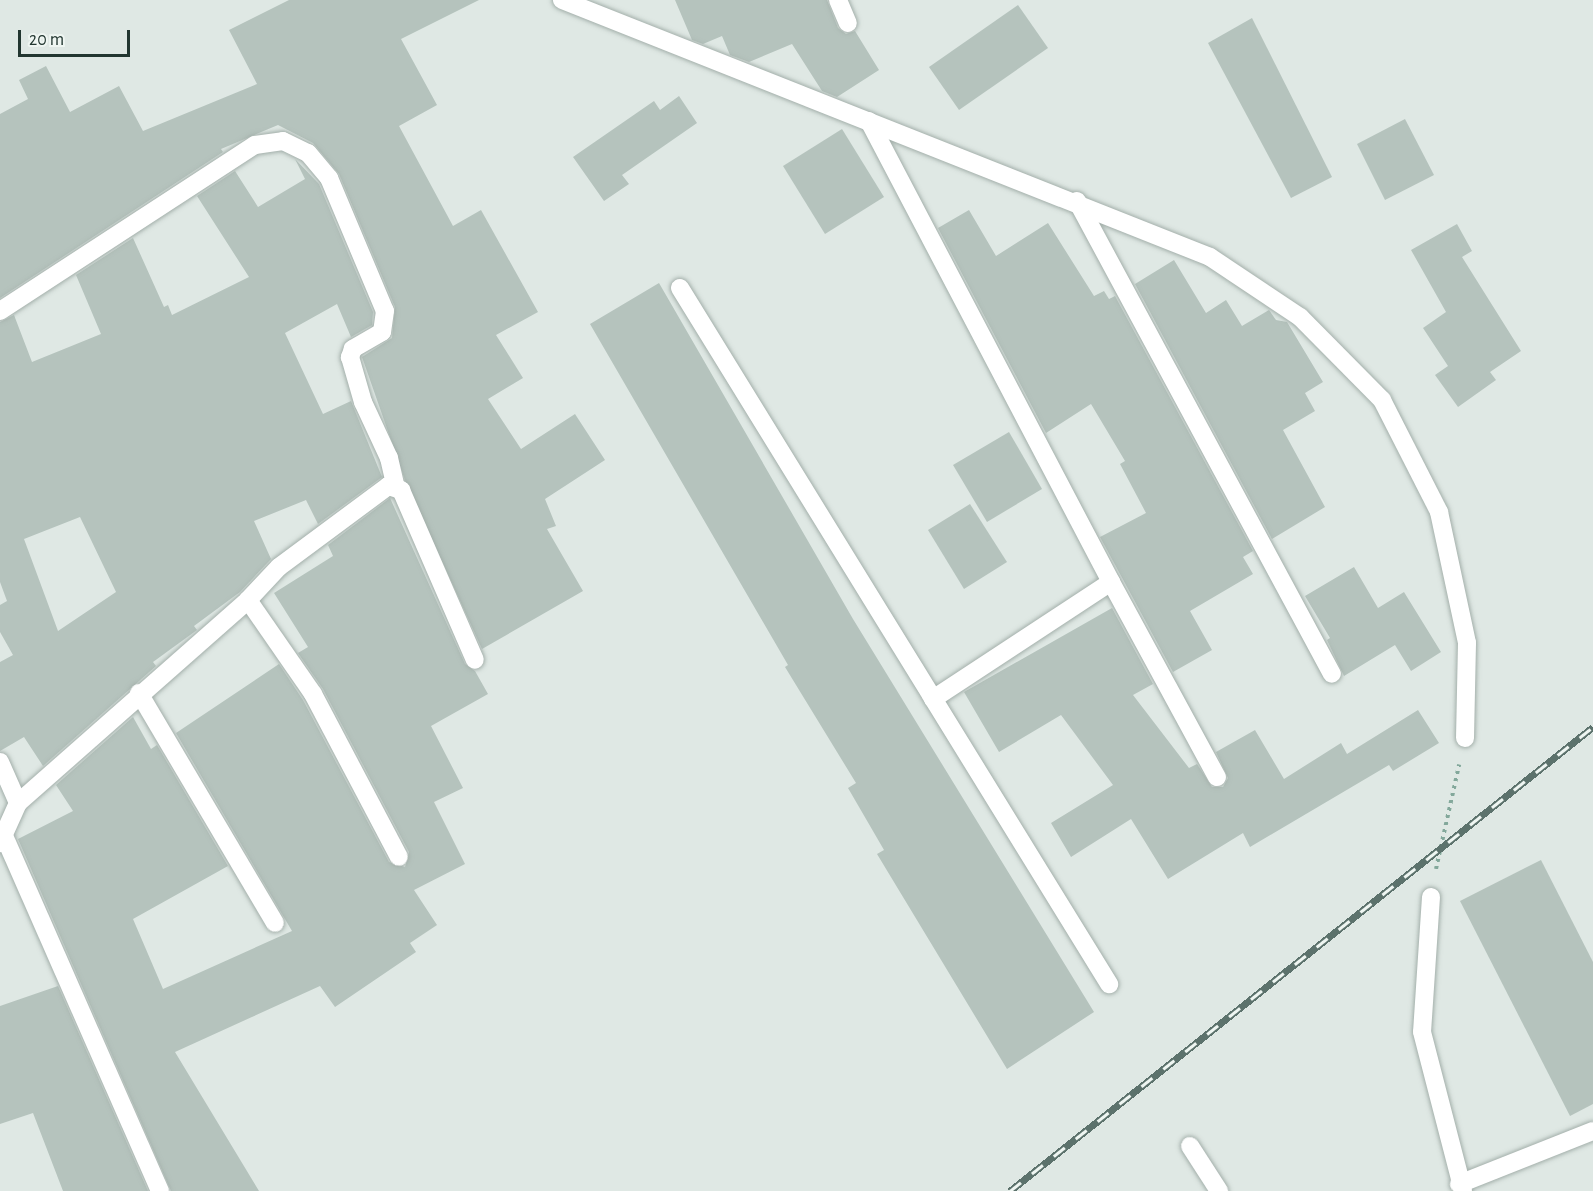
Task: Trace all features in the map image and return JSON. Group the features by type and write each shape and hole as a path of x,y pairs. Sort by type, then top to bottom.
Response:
{"street":[{"path":"562,0 1077,201 1210,257 1300,317 1382,400 1439,512 1467,643 1465,738"},
{"path":"838,0 848,23"},
{"path":"869,121 1111,582 1217,777"},
{"path":"0,311 255,145 283,141 308,153 329,178 385,312 382,332 353,349 350,357 363,402 389,458 395,485 475,660"},
{"path":"1077,201 1332,674"},
{"path":"680,288 1108,984"},
{"path":"160,1191 3,840 18,803 139,693 248,600 279,567 388,486 395,485"},
{"path":"933,699 1111,582"},
{"path":"248,600 313,694 399,857"},
{"path":"139,693 275,923"},
{"path":"0,762 18,803"},
{"path":"1431,897 1422,1032 1457,1189 1593,1131"},
{"path":"1190,1146 1219,1191"}],"path":[{"path":"1431,897 1465,738"}],"building":[{"path":"289,0 479,0 401,39 437,105 399,126 453,226 481,210 538,312 496,335 523,378 488,399 521,449 575,414 605,460 545,499 556,526 547,529 583,591 482,649 405,480 362,357 392,338 395,307 339,174 313,143 278,125 221,149 223,152 0,298 0,114 28,99 19,80 46,66 70,112 119,86 143,131 257,84 229,30"},
{"path":"675,0 827,0 838,28 846,34 855,31 879,70 837,97 822,91 792,44 749,62 730,55 722,36 703,44 692,40"},
{"path":"1018,5 1048,48 959,110 929,67"},
{"path":"1252,18 1332,177 1291,198 1208,43"},
{"path":"679,96 697,123 622,175 629,184 604,201 573,157 654,101 660,110"},
{"path":"1405,119 1434,175 1385,200 1357,144"},
{"path":"842,129 884,197 825,234 783,166"},
{"path":"295,159 319,184 373,312 372,325 351,337 337,304 285,333 323,414 351,401 382,477 318,524 306,500 254,521 271,559 240,592 194,626 197,630 153,662 156,666 43,766 24,737 0,751 0,662 13,655 0,632 0,605 7,601 0,582 0,322 14,315 32,362 101,334 76,275 133,238 164,307 168,305 172,315 249,277 197,196 235,171 258,207 305,179","holes":["80,517 116,592 58,631 24,539"]},
{"path":"969,210 996,256 1048,223 1094,296 1104,291 1109,299 1115,296 1253,551 1243,557 1253,574 1190,611 1212,650 1173,672 1100,537 1146,513 1120,464 1125,461 1091,404 1046,433 938,228"},
{"path":"1457,224 1472,251 1462,257 1521,351 1490,372 1496,380 1458,407 1435,375 1448,366 1423,328 1446,312 1411,250"},
{"path":"1174,260 1206,313 1226,300 1242,326 1269,310 1276,320 1287,322 1323,382 1305,393 1315,411 1283,430 1325,507 1272,539 1135,284"},
{"path":"659,283 853,619 1094,1012 1007,1069 877,854 884,850 848,788 856,783 785,667 788,665 590,324"},
{"path":"1009,432 1042,489 987,522 953,465"},
{"path":"390,498 465,664 475,671 488,694 431,726 463,788 434,802 465,864 414,890 437,925 410,943 416,952 335,1007 320,986 175,1052 259,1191 171,1191 18,839 73,811 56,785 133,717 151,749 157,745 228,866 133,919 163,989 292,931 176,733 279,664 303,700 389,862 405,867 409,852 323,689 298,653 308,647 274,593 333,556 328,545"},
{"path":"970,504 1007,562 964,589 928,530"},
{"path":"1354,567 1378,608 1404,592 1441,652 1411,671 1395,645 1344,676 1327,640 1330,638 1305,596"},
{"path":"1112,608 1153,684 1133,695 1189,768 1197,764 1212,787 1223,787 1228,778 1216,752 1255,730 1284,779 1341,743 1347,754 1418,710 1439,743 1393,771 1389,765 1250,847 1243,833 1168,879 1131,819 1071,857 1051,823 1113,785 1061,715 999,752 964,692"},
{"path":"1541,860 1593,962 1593,1104 1570,1116 1460,901"},
{"path":"58,986 148,1191 63,1191 33,1113 0,1124 0,1006"}],"railway":[{"path":"1010,1191 1593,727"}]}
